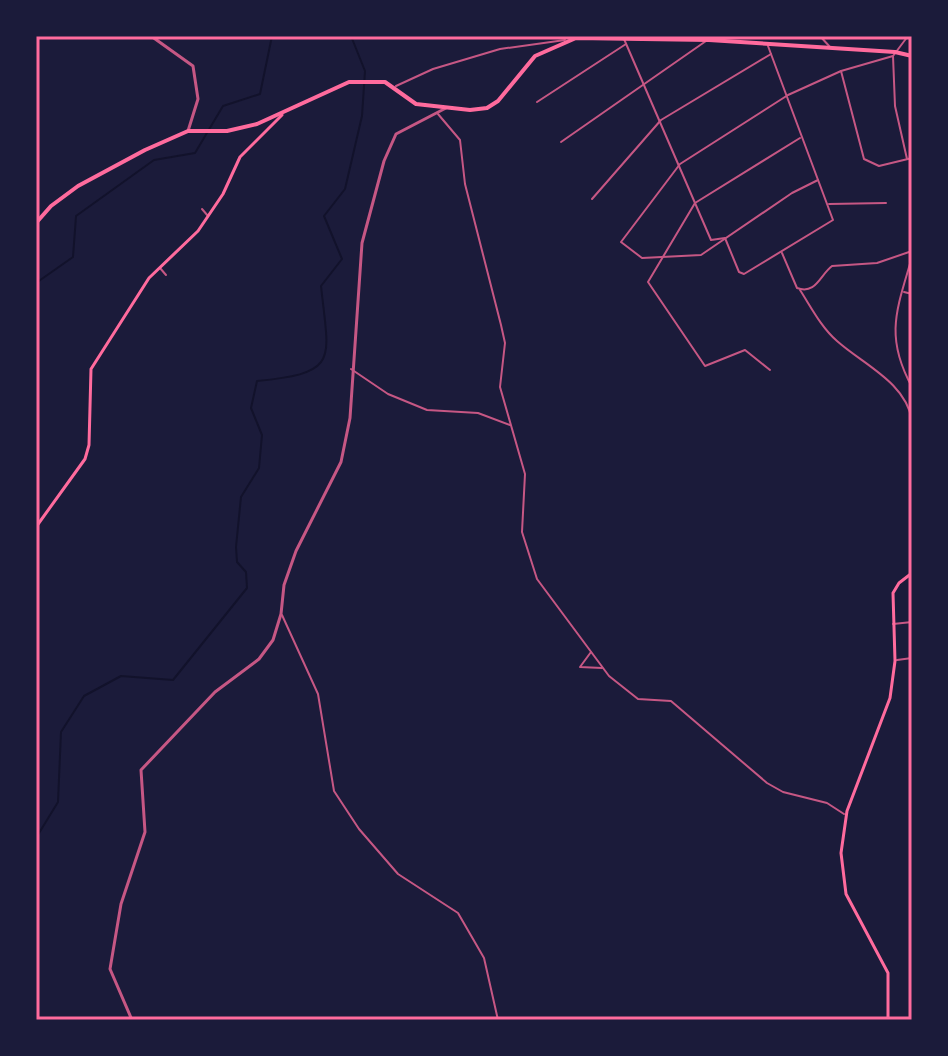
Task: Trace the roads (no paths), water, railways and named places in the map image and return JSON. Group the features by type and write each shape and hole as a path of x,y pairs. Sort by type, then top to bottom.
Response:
{"main road":[{"path":"36,223 51,206 78,186 188,131 243,129 282,114 332,88 362,80 385,82 416,104 487,108 498,101 535,56 566,40 625,41 635,37 708,39 912,56"},
{"path":"36,527 85,459 89,445 91,369 159,267 209,217 240,157 282,114"},
{"path":"888,1020 888,973 856,918 841,878 846,815 889,701 895,661 895,589 912,574"}],"street":[{"path":"151,36 193,66 198,99 188,131"},
{"path":"752,36 753,43"},
{"path":"820,36 831,47"},
{"path":"818,180 792,193 701,255 642,258 621,242 680,164 788,95 841,71 894,54 908,36"},
{"path":"391,88 433,69 500,49 553,39 566,40"},
{"path":"561,142 708,39"},
{"path":"537,102 625,41 711,240 725,238"},
{"path":"725,238 739,272 744,274 831,224 832,216 768,45"},
{"path":"592,199 661,120 772,53"},
{"path":"894,54 895,106 907,160"},
{"path":"841,71 864,159 879,166 912,158"},
{"path":"132,1020 110,969 121,904 145,832 141,770 215,692 264,654 281,614 284,585 299,543 339,470 350,418 351,369 364,225 384,161 396,134 447,108"},
{"path":"437,113 460,140 465,184 505,343 500,387 525,474 521,521 527,552 537,579 603,668 638,699 671,701 776,788 827,803 846,815"},
{"path":"770,370 745,350 705,366 648,282 695,203 801,137"},
{"path":"828,205 886,203"},
{"path":"202,209 209,217"},
{"path":"800,290 818,285 832,266 877,263 912,251"},
{"path":"781,253 800,290 829,334 895,388 911,408 912,420"},
{"path":"912,257 893,329 896,349 912,387"},
{"path":"159,267 166,275"},
{"path":"902,292 912,294"},
{"path":"123,318 130,320"},
{"path":"351,369 388,394 427,410 478,413 511,426"},
{"path":"281,614 318,694 334,791 398,874 458,913 484,958 498,1020"},
{"path":"893,624 912,622"},
{"path":"591,651 580,667 603,668"},
{"path":"895,661 912,658"},
{"path":"300,677 306,672"}],"waterway":[{"path":"36,283 73,257 76,216 154,160 195,153 223,106 260,94 272,36"},
{"path":"36,838 58,802 61,732 84,696 121,676 173,680 247,588 246,572 237,562 236,547 241,497 259,468 262,435 251,408 257,381 284,378 316,367 323,359 326,347 321,286 342,259 324,216 345,189 362,116 365,71 351,36"}]}
